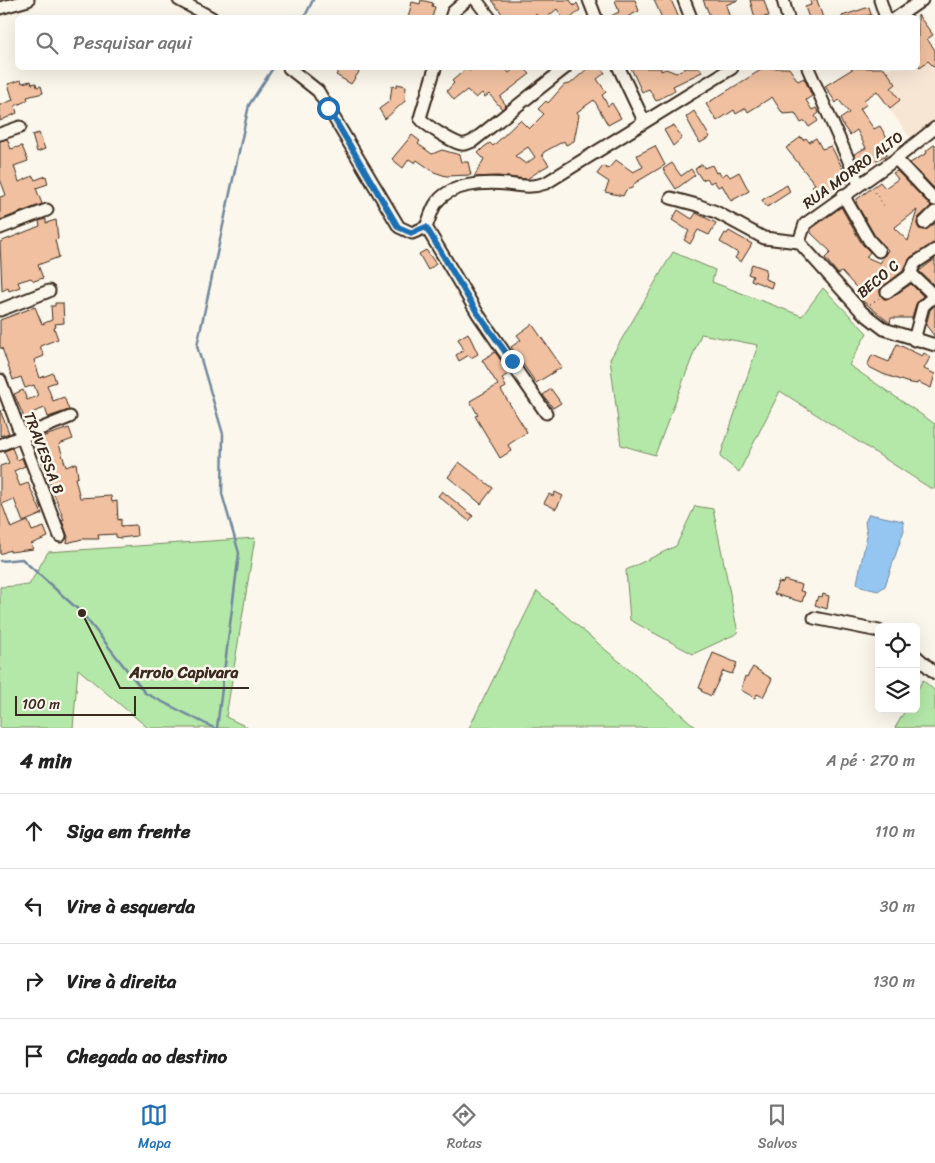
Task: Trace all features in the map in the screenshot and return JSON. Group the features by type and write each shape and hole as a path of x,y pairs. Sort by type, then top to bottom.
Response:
{"street":[{"path":"0,8 28,0"},
{"path":"179,0 206,15"},
{"path":"452,15 467,0"},
{"path":"476,0 488,15"},
{"path":"589,0 595,15"},
{"path":"684,0 690,15"},
{"path":"783,0 787,15"},
{"path":"900,15 922,0"},
{"path":"292,70 318,91 398,227 412,233 426,227 436,204 445,195 456,190 492,184 529,187 546,182 644,121 714,72"},
{"path":"434,70 420,115 422,121 458,142 469,143 562,70"},
{"path":"620,70 644,121"},
{"path":"809,70 863,183"},
{"path":"0,134 20,127"},
{"name":"RUA MORRO ALTO","path":"798,242 805,224 934,130"},
{"path":"896,159 935,200"},
{"path":"843,195 869,240 879,251"},
{"path":"670,198 716,212 764,238 798,242 862,312 884,329 914,340 935,345"},
{"path":"0,228 47,210"},
{"path":"924,223 935,212"},
{"path":"426,227 478,314 546,414"},
{"name":"BECO C","path":"887,292 899,285 911,273 915,263 935,250"},
{"path":"911,273 934,296 923,306 914,340"},
{"path":"0,310 49,291"},
{"name":"TRAVESSA B","path":"0,380 60,536"},
{"path":"0,445 70,417"},
{"path":"814,618 875,630"},
{"path":"920,660 935,673"}],"path":[{"path":"863,183 884,206"},
{"name":"BECO C","path":"862,312 887,292"}],"shaded area":[{"path":"920,51 935,71 935,123 912,140 860,70 920,70"}],"green space":[{"path":"673,252 715,270 712,282 802,316 823,288 867,333 849,365 935,424 935,488 930,488 780,391 739,472 720,457 758,345 701,334 655,455 621,445 610,359"},
{"path":"695,506 713,509 738,633 693,654 630,620 626,570 676,546"},
{"path":"255,538 226,717 249,728 148,728 78,669 73,728 0,728 0,587 29,585 48,552"},
{"path":"537,591 697,728 469,728"},
{"path":"923,680 935,691 935,728 895,728 904,713 920,713 920,685"}],"water":[{"path":"869,514 903,521 904,530 885,586 878,591 861,587 857,583 867,535 865,522"}],"building":[{"path":"421,0 433,3 432,6 435,7 433,15 409,15 412,2 420,4"},
{"path":"492,0 570,0 574,6 577,3 580,10 574,15 561,15 557,9 550,15 503,15"},
{"path":"615,0 635,0 639,11 631,15 613,15 619,12"},
{"path":"654,0 671,0 678,15 661,15"},
{"path":"703,0 738,0 726,5 729,15 710,15"},
{"path":"750,0 764,0 769,15 754,15"},
{"path":"810,0 817,0 822,15 808,15 805,7 811,5"},
{"path":"869,7 871,15 845,15"},
{"path":"920,18 933,35 927,39 935,50 935,68 928,61 920,67"},
{"path":"340,70 356,70 359,72 351,84 336,75"},
{"path":"465,70 507,70 509,73 513,70 526,70 530,74 500,97 506,105 502,109 489,94 485,97 482,93 476,98 467,90 454,100 447,91 454,83 452,81"},
{"path":"586,70 603,70 605,73 597,79 606,92 602,95 608,106 612,103 621,118 608,125 594,100 577,112 579,115 574,141 566,145 564,141 544,152 542,155 549,165 527,179 498,176 474,177 484,159 478,153 490,143 493,146 520,120 529,129 544,114 538,109 546,101 548,103 564,85 570,84","holes":["528,147 535,157 526,164 515,156"]},
{"path":"632,70 668,70 676,73 681,70 701,70 702,72 673,86 675,90 656,101 649,89 642,92"},
{"path":"761,70 790,70 798,81 804,78 812,96 806,100 812,110 816,108 819,113 815,116 818,121 809,127 805,121 801,123 795,113 783,114 772,97 748,112 746,108 736,114 734,110 717,121 706,104"},
{"path":"851,70 886,70 896,84 891,88 900,100 890,108 877,91 864,100 867,104 860,109 874,129 880,126 892,147 885,151 887,155 860,168 854,154 866,148 857,130 850,135 844,127 840,119 849,113 839,100 836,103 825,86"},
{"path":"21,80 22,83 31,81 32,84 36,83 37,87 41,86 43,93 27,97 28,100 15,106 17,113 0,121 0,105 13,100 8,84"},
{"path":"397,84 406,86 405,101 385,119 379,109 390,101 392,86 397,87"},
{"path":"694,111 710,137 700,143 686,117"},
{"path":"674,125 682,138 673,146 664,130"},
{"path":"39,133 45,149 37,152 32,135"},
{"path":"412,135 420,141 418,144 432,154 442,150 460,155 462,162 468,162 471,175 446,176 434,172 417,160 415,163 409,159 403,168 392,159"},
{"path":"801,137 803,140 806,138 809,142 816,138 822,149 831,146 849,181 829,193 827,191 808,206 803,199 816,191 812,186 815,184 786,148"},
{"path":"7,139 11,149 22,146 28,161 14,166 19,182 33,176 35,180 46,176 48,184 36,188 42,204 0,220 0,197 6,195 0,179 0,141"},
{"path":"935,144 935,189 910,163 927,153 926,151"},
{"path":"655,146 665,165 635,183 632,188 626,190 623,196 605,192 609,182 597,174 603,166 608,169 616,160 633,172 643,167 637,155"},
{"path":"672,163 681,176 691,169 695,175 676,189 663,169"},
{"path":"702,164 704,168 712,165 716,173 719,172 721,176 727,173 730,177 739,172 749,191 731,201 722,185 718,187 714,181 710,183 707,178 702,180 695,169"},
{"path":"897,171 931,206 918,218 917,224 919,229 925,230 935,223 935,243 911,257 903,271 880,289 884,299 891,298 911,284 923,296 916,304 912,318 891,318 890,323 860,299 864,296 842,272 838,274 825,258 831,252 811,233 811,229 841,207 862,244 870,252 866,257 880,263 888,250 875,236 856,203 857,199 880,182 885,188 898,179 893,173","holes":["917,210 908,241 894,228"]},
{"path":"787,185 790,192 767,207 762,200"},
{"path":"678,210 692,219 696,213 716,223 709,235 698,230 690,244 684,240 689,231 672,220"},
{"path":"46,219 46,223 56,220 58,239 55,240 59,257 38,265 43,278 34,281 31,278 18,282 20,287 9,291 8,288 2,291 0,242 40,226 39,221"},
{"path":"729,231 752,244 741,262 735,258 738,253 720,242 725,233 727,234"},
{"path":"426,250 436,264 428,270 419,254"},
{"path":"935,259 935,286 919,271"},
{"path":"752,264 766,269 765,279 773,282 771,288 751,280 753,276 748,274"},
{"path":"55,303 63,303 64,323 55,324 56,327 54,328 58,339 40,346 44,356 34,360 40,378 53,373 56,382 47,385 53,401 64,397 69,410 48,417 45,408 31,413 34,421 27,424 14,394 23,390 27,400 38,396 34,385 25,388 21,377 13,380 2,348 0,348 0,320 35,307 42,324 52,320 51,306 55,306"},
{"path":"935,305 935,337 926,325 930,310"},
{"path":"532,324 562,367 536,383 511,347 521,340 517,335"},
{"path":"468,333 478,354 471,358 469,355 459,361 456,355 464,350 458,339"},
{"path":"897,344 922,356 924,353 930,357 924,369 935,374 931,388 918,382 917,384 906,382 867,366 872,355 889,362"},
{"path":"495,352 510,373 502,378 506,387 501,390 527,432 508,445 511,451 500,458 475,416 478,415 470,401 498,385 482,360"},
{"path":"551,389 561,403 553,408 543,395"},
{"path":"0,410 9,433 0,436"},
{"path":"69,428 73,439 59,444 66,467 76,463 78,477 75,478 80,498 111,496 112,502 117,501 118,520 121,519 121,526 136,525 137,536 120,538 116,537 116,534 98,535 99,539 82,539 67,543 68,537 62,521 64,520 42,462 49,460 43,444 35,446 33,440"},
{"path":"12,448 17,460 22,458 25,466 14,471 20,486 28,483 42,514 23,522 14,499 2,504 11,528 28,521 32,531 44,527 48,537 31,544 33,549 10,552 10,550 0,554 0,466 9,463 4,451"},
{"path":"459,462 493,488 481,504 448,477"},
{"path":"442,491 473,516 469,521 438,496"},
{"path":"555,492 563,496 556,509 544,503 549,494 553,496"},
{"path":"784,580 802,585 800,591 805,592 802,602 774,594 778,582 783,583"},
{"path":"823,594 829,596 827,609 815,605 818,596 822,597"},
{"path":"713,653 737,663 732,674 723,671 711,696 699,688"},
{"path":"753,667 772,679 763,697 757,694 755,698 741,690 745,676 747,677"}],"waterway":[{"path":"306,15 313,0"},
{"path":"217,728 239,553 222,494 223,434 197,346 249,105 272,70"},
{"path":"0,561 22,559 82,613 145,693 214,728"}],"place":[{"name":"Arroio Capivara","path":"82,613"}],"route":[{"path":"328,108 398,227 412,233 426,227 429,235 478,314 512,361"}]}
